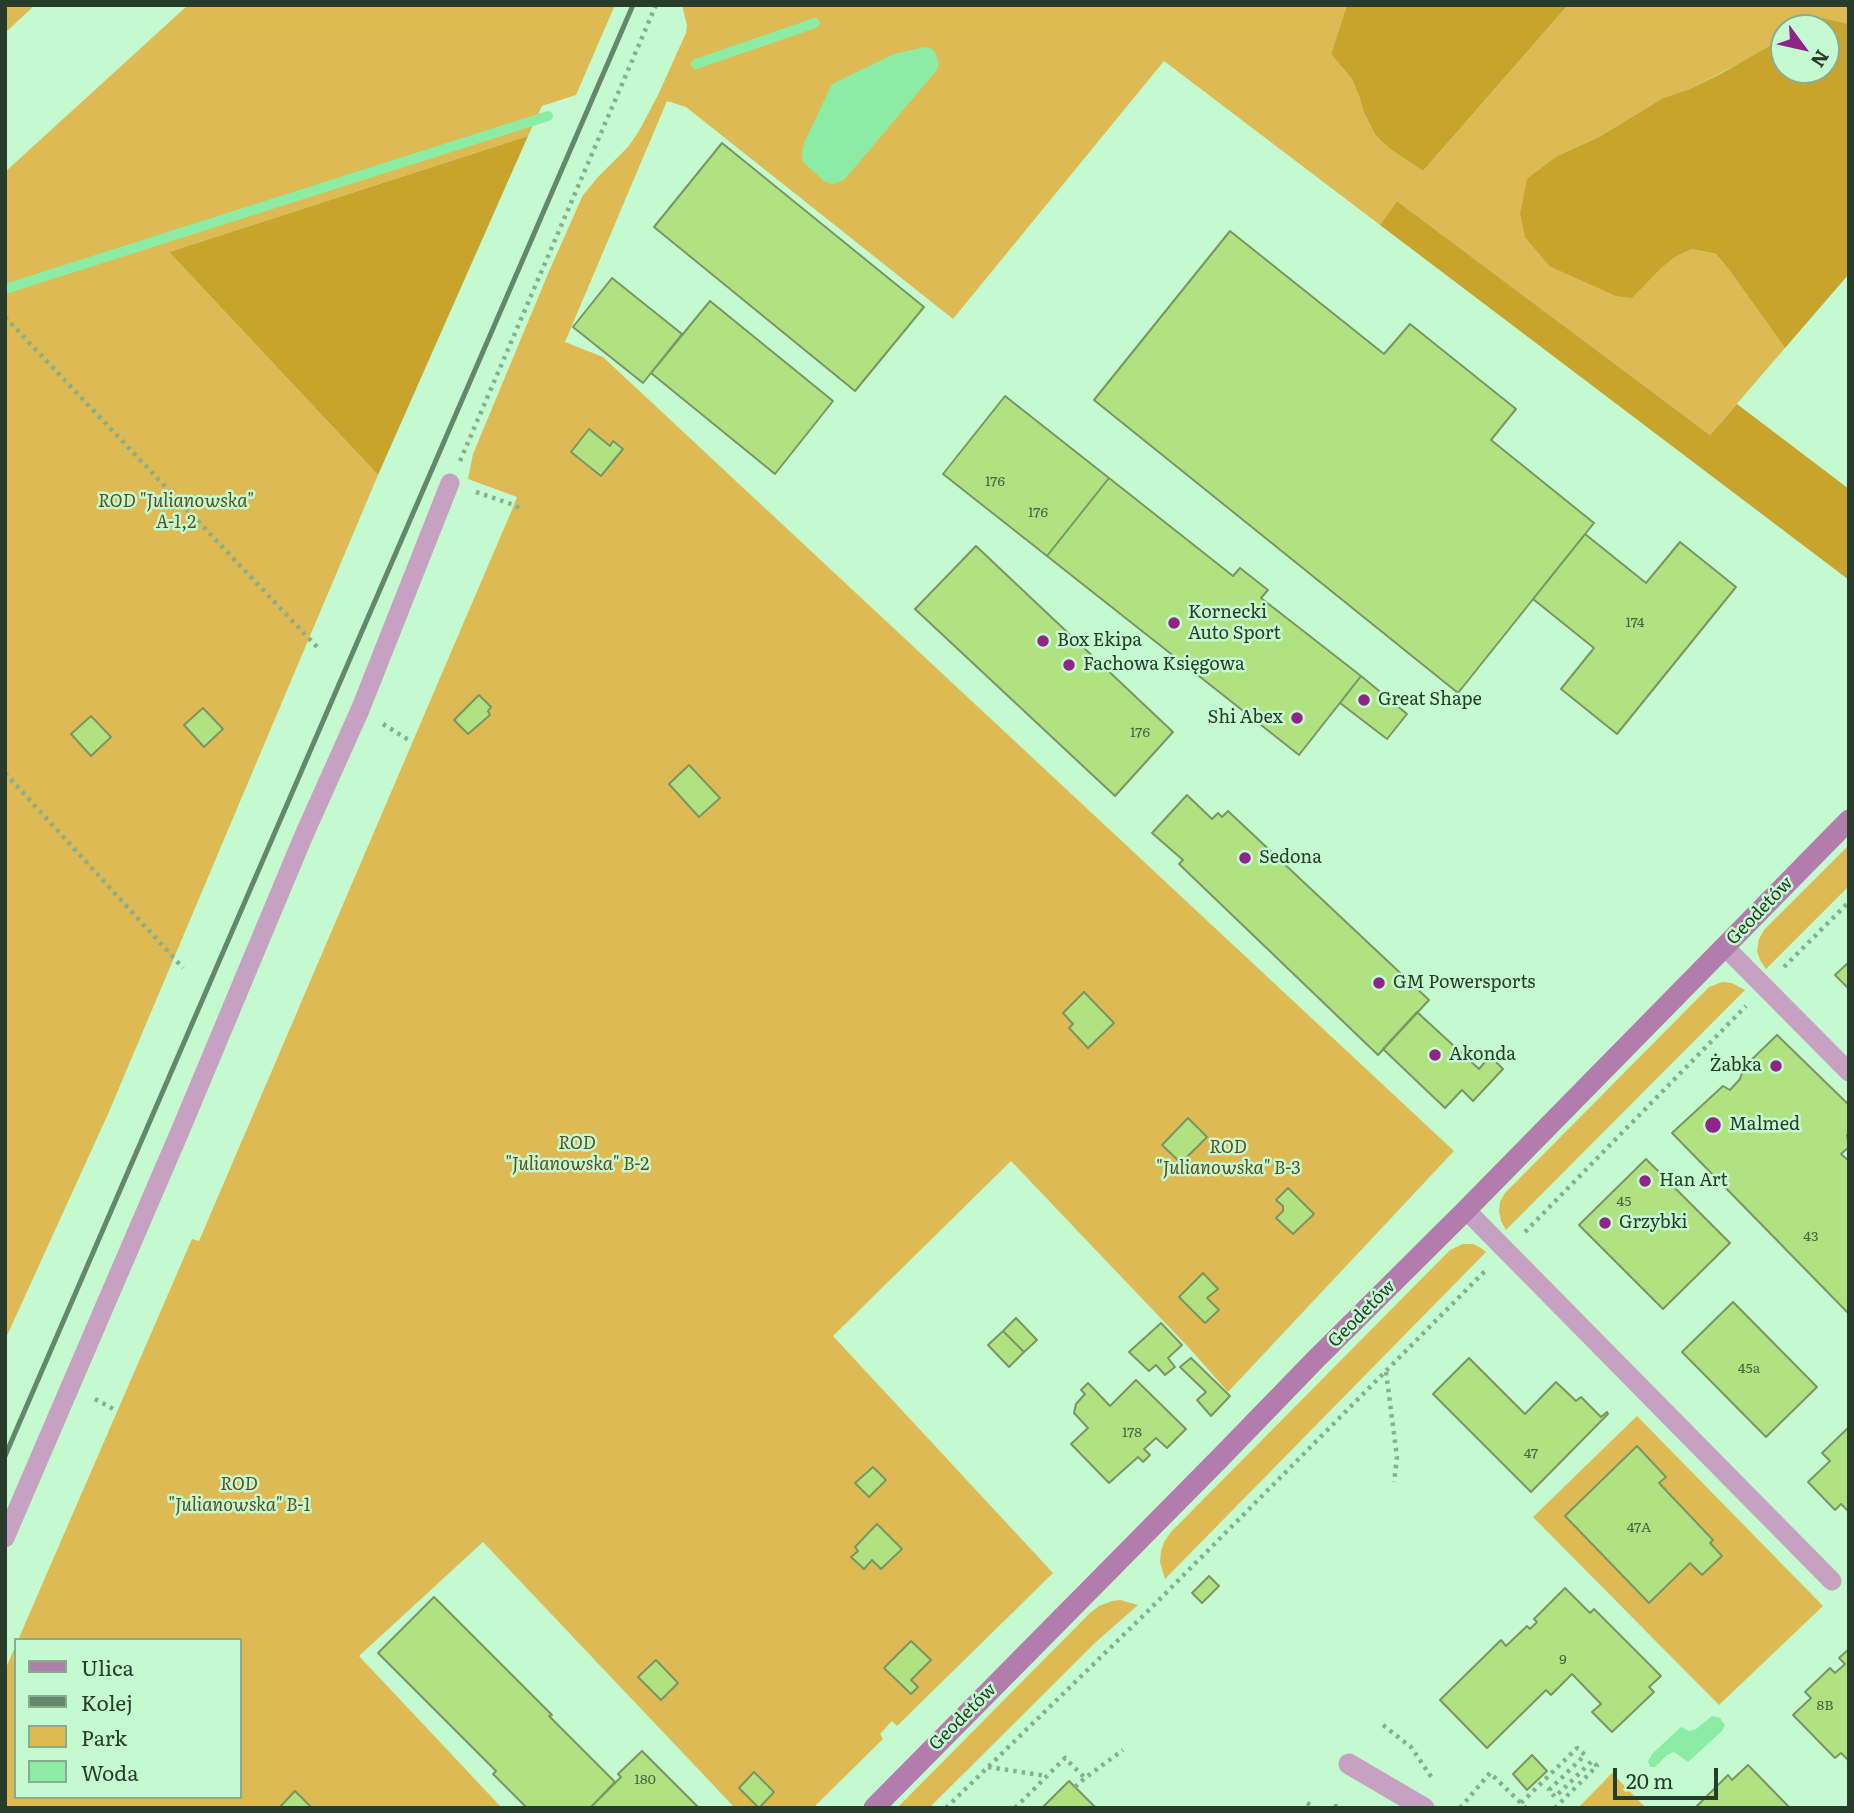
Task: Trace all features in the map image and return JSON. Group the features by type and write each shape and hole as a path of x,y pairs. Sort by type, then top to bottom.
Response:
{"street":[{"name":"Geodetów","path":"874,1808 1849,820"},
{"path":"1349,1764 1424,1808"}],"lane":[{"path":"5,1538 360,710 450,483"},
{"path":"1725,947 1849,1072"},
{"path":"1466,1210 1832,1581"}],"path":[{"path":"521,509 450,483 656,5"},
{"path":"5,317 317,647"},
{"path":"5,773 183,968"},
{"path":"1783,968 1849,901"},
{"path":"1516,1241 1755,997"},
{"path":"946,1808 1147,1612 1495,1262"},
{"path":"1385,1371 1397,1457 1394,1482"},
{"path":"1383,1725 1411,1747 1436,1784"},
{"path":"1521,1803 1577,1748 1585,1755 1549,1790 1555,1797 1592,1761 1597,1766 1555,1808"},
{"path":"1076,1787 1123,1750"},
{"path":"1015,1808 1065,1758 1085,1778"},
{"path":"988,1766 1047,1776"},
{"path":"1460,1808 1490,1773 1526,1808"},
{"path":"1307,1804 1315,1808"}],"green space":[{"path":"5,5 35,5 5,33"},
{"name":"ROD \"Julianowska\" A-1,2","path":"188,5 615,5 576,95 542,106 528,136 169,252 378,475 108,1114 5,1340 5,172"},
{"path":"682,5 1347,5 1331,54 1352,79 1364,113 1376,136 1423,171 1568,5 1849,5 1849,24 1840,22 1840,14 1770,14 1770,47 1690,89 1663,98 1599,137 1557,156 1520,214 1525,236 1549,266 1660,269 1675,257 1692,249 1716,254 1785,348 1710,435 1397,201 1380,225 1164,61 953,319 686,107 667,101 565,342 603,357 1454,1151 1228,1392 1011,1161 833,1336 1053,1573 897,1726 892,1721 880,1734 883,1739 813,1808 735,1808 483,1542 359,1656 502,1808 5,1808 5,1670 14,1650 14,1799 242,1799 242,1638 19,1638 192,1239 199,1241 514,505 517,497 468,479 473,454 583,195 628,147 639,131 686,33 687,25"},
{"path":"1849,845 1849,886 1766,969 1757,951 1764,930"},
{"path":"1722,982 1732,983 1745,990 1506,1230 1499,1211 1505,1193 1709,987"},
{"path":"1463,1244 1473,1244 1486,1252 1165,1579 1160,1562 1161,1551 1171,1532 1450,1250"},
{"path":"1637,1416 1823,1606 1719,1705 1533,1517"},
{"path":"1120,1600 1138,1605 1097,1641 929,1808 897,1808 1090,1613 1099,1606"},
{"path":"1612,1773 1646,1808 1578,1808"}],"shaded area":[{"path":"1347,5 1568,5 1423,171 1376,136 1364,113 1352,79 1331,54"},
{"path":"1840,22 1849,24 1849,274 1785,348 1716,254 1692,249 1675,257 1632,298 1616,296 1549,266 1525,237 1520,214 1527,179 1557,156 1599,137 1663,98 1690,89 1770,46 1770,84 1840,84"},
{"path":"528,136 378,475 169,252"},
{"path":"1397,201 1710,435 1737,404 1849,489 1849,580 1380,225"}],"water":[{"path":"925,47 935,52 939,64 937,70 845,179 831,184 824,181 803,162 802,153 804,143 832,84 894,54"},
{"path":"1712,1716 1720,1718 1725,1725 1722,1731 1688,1762 1674,1752 1655,1767 1650,1767 1648,1761 1652,1754 1681,1727 1689,1731 1696,1729"}],"building":[{"path":"722,143 924,307 855,391 654,227"},
{"path":"1230,231 1384,354 1410,324 1516,409 1491,440 1594,523 1458,693 1094,400"},
{"path":"612,278 682,334 643,383 573,327"},
{"path":"710,301 833,401 775,474 651,373"},
{"path":"1005,396 1109,478 1047,556 943,474"},
{"path":"589,429 610,446 613,441 623,449 601,476 571,452"},
{"path":"1109,478 1233,576 1240,568 1268,590 1261,598 1361,676 1299,755 1047,556"},
{"path":"1585,534 1646,583 1680,542 1736,587 1617,734 1561,689 1594,648 1533,599"},
{"path":"976,546 1173,732 1115,796 915,609"},
{"path":"1361,676 1407,714 1387,739 1340,703"},
{"path":"479,695 491,707 488,711 490,715 468,734 454,720"},
{"path":"203,708 223,729 204,747 184,725"},
{"path":"91,716 111,737 91,756 71,734"},
{"path":"689,765 720,798 699,817 669,784"},
{"path":"1187,795 1212,819 1218,813 1222,817 1228,811 1429,1000 1378,1055 1179,864 1183,860 1152,833"},
{"path":"1849,962 1849,989 1835,975"},
{"path":"1084,992 1114,1023 1088,1048 1069,1028 1073,1024 1063,1013"},
{"path":"1417,1012 1479,1069 1490,1056 1503,1069 1473,1101 1462,1090 1445,1108 1383,1049"},
{"path":"1777,1035 1849,1105 1849,1147 1841,1154 1849,1161 1849,1314 1672,1133 1723,1086 1730,1090 1740,1079 1744,1067"},
{"path":"1188,1118 1207,1137 1181,1163 1162,1145"},
{"path":"1646,1159 1730,1243 1663,1309 1579,1225"},
{"path":"1288,1188 1314,1214 1293,1234 1276,1218 1283,1211 1283,1206 1276,1200"},
{"path":"1203,1273 1218,1289 1207,1298 1219,1310 1205,1323 1179,1297"},
{"path":"1733,1302 1817,1387 1766,1437 1682,1352"},
{"path":"1016,1318 1037,1340 1024,1352 1003,1331"},
{"path":"1161,1323 1182,1345 1168,1358 1175,1367 1165,1375 1156,1365 1149,1371 1129,1352"},
{"path":"1003,1331 1024,1352 1009,1367 988,1345"},
{"path":"1191,1358 1230,1396 1211,1416 1197,1400 1206,1392 1180,1367"},
{"path":"1469,1358 1525,1414 1556,1382 1576,1401 1581,1397 1601,1417 1607,1412 1608,1414 1531,1492 1433,1394"},
{"path":"1136,1380 1186,1429 1167,1448 1156,1438 1144,1449 1150,1455 1143,1462 1138,1457 1109,1483 1071,1444 1088,1428 1074,1413 1076,1404 1085,1394 1081,1390 1088,1383 1110,1406"},
{"path":"1849,1427 1849,1512 1841,1504 1835,1510 1808,1482 1830,1461 1822,1453"},
{"path":"1637,1446 1666,1477 1659,1483 1713,1540 1710,1543 1722,1556 1702,1575 1690,1563 1649,1603 1565,1516"},
{"path":"873,1467 886,1480 869,1497 855,1483"},
{"path":"877,1524 902,1549 881,1569 872,1560 864,1569 851,1557 858,1551 855,1547"},
{"path":"1209,1576 1219,1586 1202,1603 1192,1593"},
{"path":"1565,1588 1590,1613 1594,1609 1661,1676 1649,1687 1654,1692 1612,1732 1592,1712 1601,1704 1572,1674 1551,1695 1546,1690 1487,1748 1440,1700 1501,1640 1506,1646 1527,1626 1530,1629 1537,1622 1534,1619"},
{"path":"434,1597 615,1782 590,1808 527,1808 493,1774 496,1771 378,1653"},
{"path":"911,1641 931,1660 911,1680 918,1687 911,1694 884,1668"},
{"path":"1849,1649 1849,1761 1841,1753 1835,1758 1793,1715 1811,1698 1805,1692 1830,1668 1835,1673 1845,1664 1839,1658"},
{"path":"656,1660 678,1683 661,1700 638,1677"},
{"path":"642,1751 697,1806 695,1808 590,1808 621,1777 618,1774"},
{"path":"1532,1755 1547,1771 1527,1790 1513,1774"},
{"path":"1748,1765 1790,1808 1695,1808 1728,1775 1732,1780"},
{"path":"754,1772 774,1792 759,1808 739,1788"},
{"path":"1069,1781 1096,1808 1042,1808"},
{"path":"295,1791 312,1808 279,1808"}],"waterway":[{"path":"696,64 815,23"},
{"path":"5,289 548,116"}],"railway":[{"path":"5,1456 633,5"}],"place":[{"name":"Kornecki Auto Sport","path":"1174,623"},
{"name":"Box Ekipa","path":"1043,641"},
{"name":"Fachowa Księgowa","path":"1069,665"},
{"name":"Great Shape","path":"1364,700"},
{"name":"Shi Abex","path":"1297,718"},
{"name":"Sedona","path":"1245,858"},
{"name":"GM Powersports","path":"1379,983"},
{"name":"Akonda","path":"1435,1055"},
{"name":"Żabka","path":"1776,1066"},
{"name":"Malmed","path":"1713,1125"},
{"name":"Han Art","path":"1645,1181"},
{"name":"Grzybki","path":"1605,1223"}],"park label":[{"name":"ROD \"Julianowska\" B-2","path":"577,1154"},
{"name":"ROD \"Julianowska\" B-3","path":"1228,1158"},
{"name":"ROD \"Julianowska\" B-1","path":"239,1495"}]}
